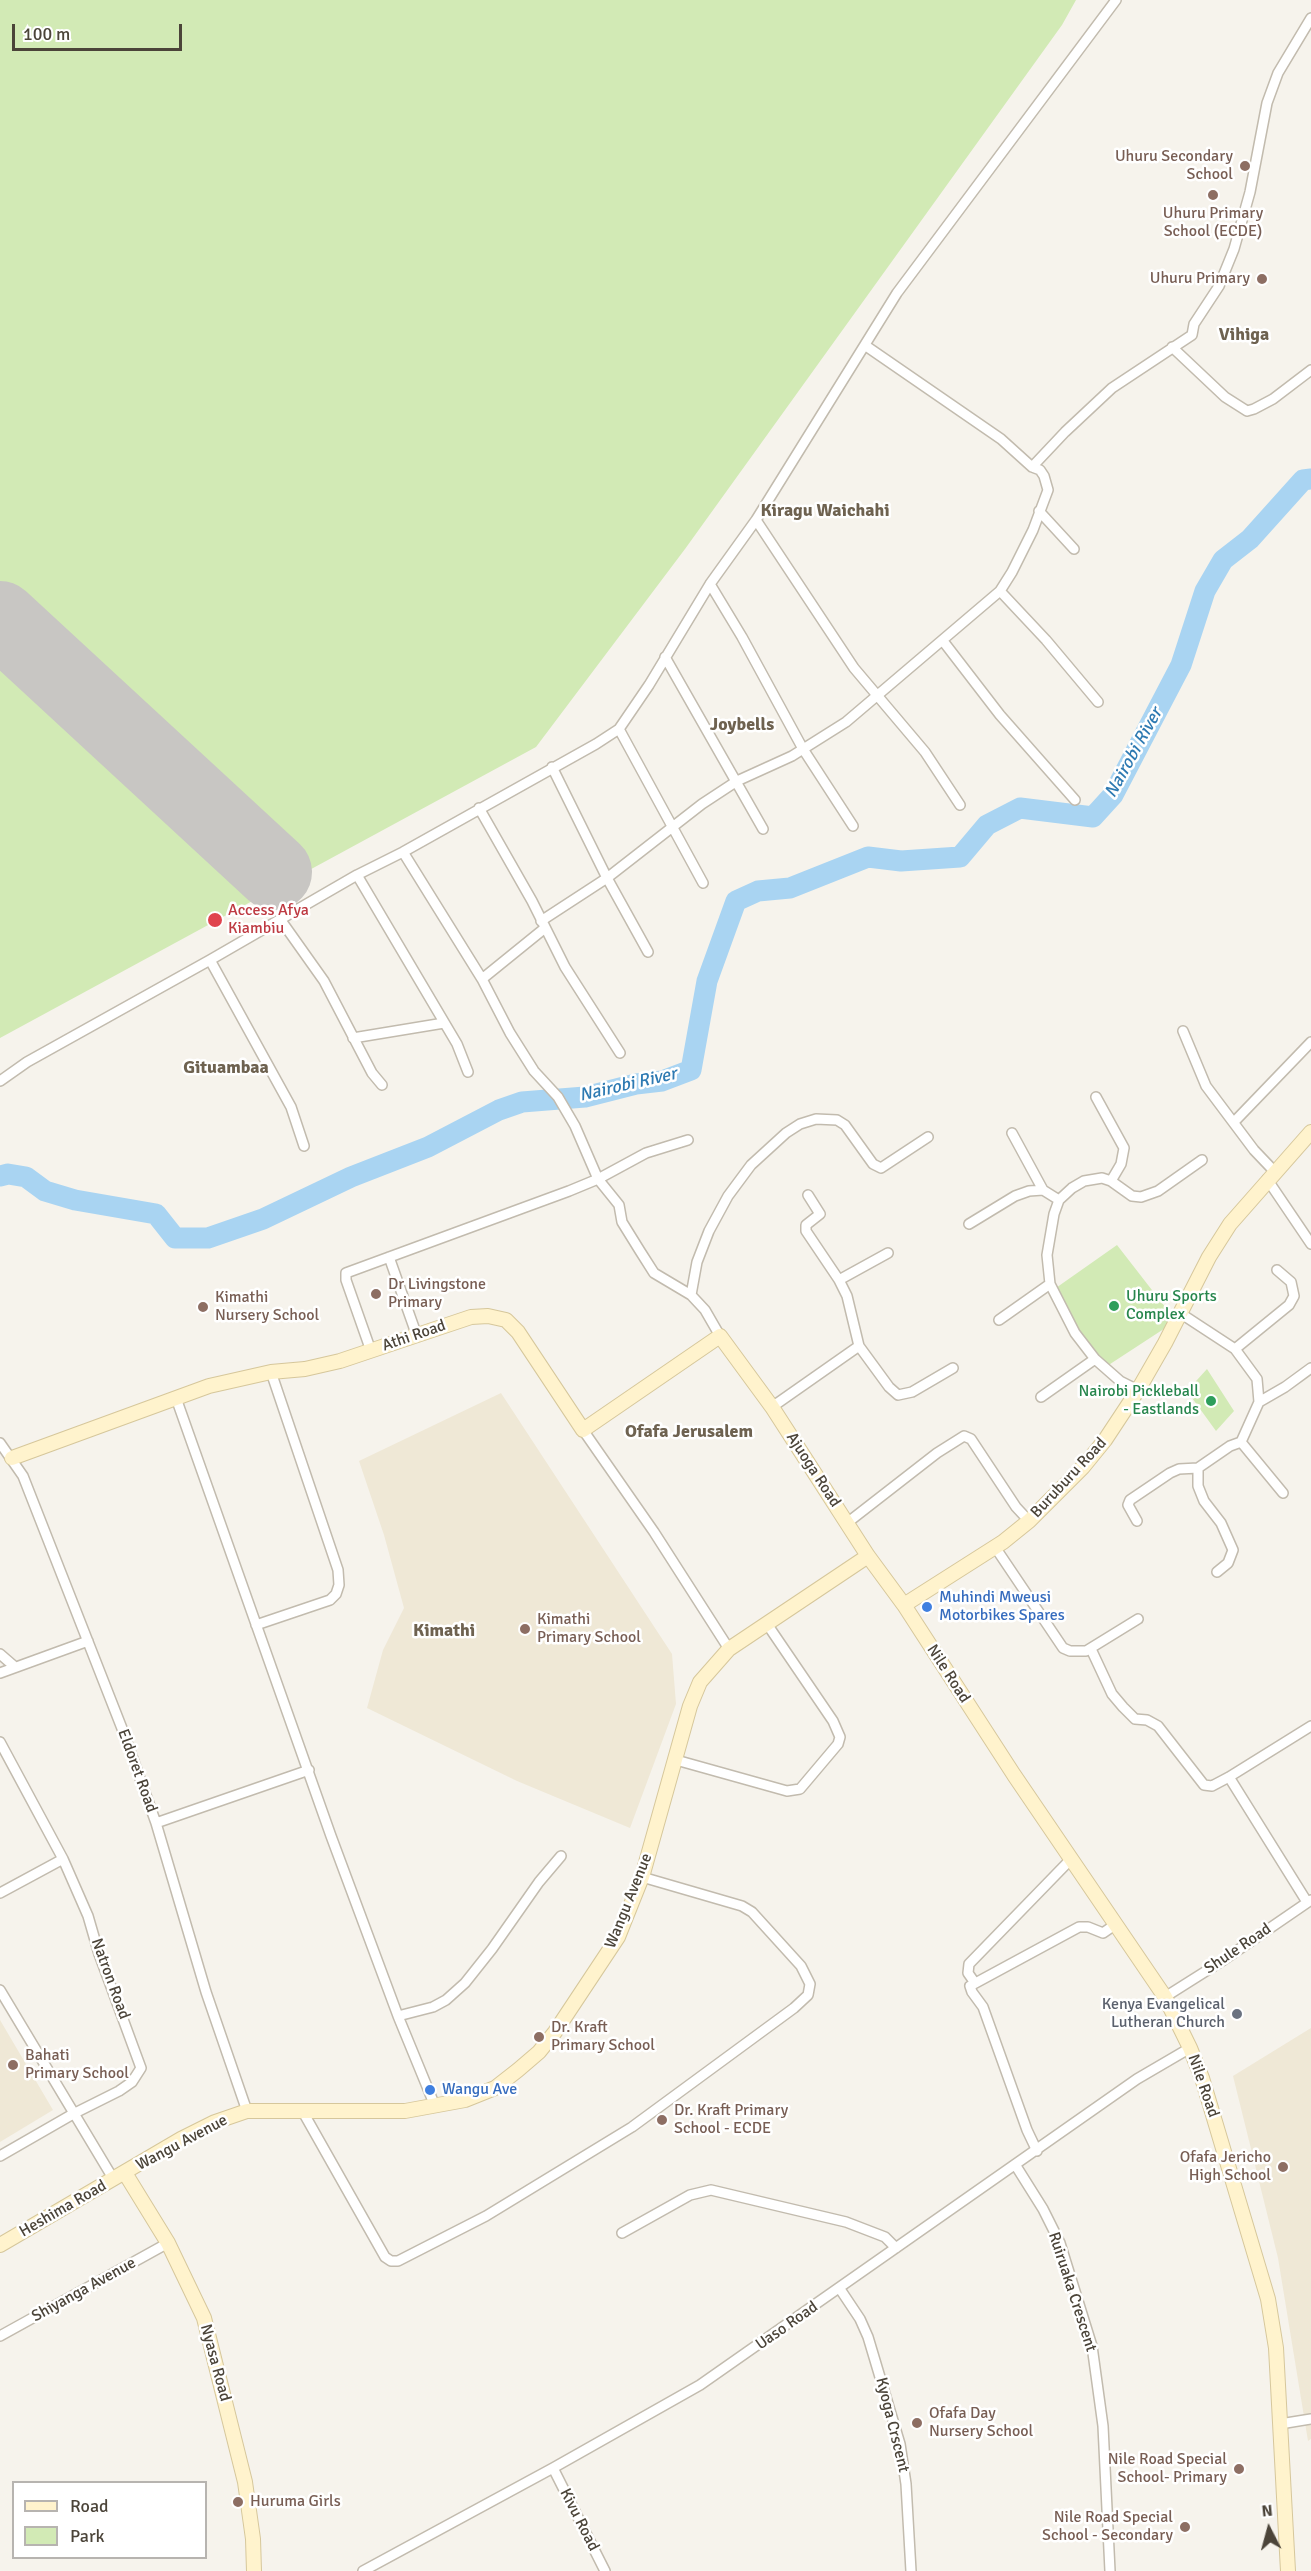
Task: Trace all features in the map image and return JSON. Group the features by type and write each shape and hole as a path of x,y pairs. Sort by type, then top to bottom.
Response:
{"street":[{"path":"0,1081 27,1062 619,729 710,584 756,520 897,293 1116,0"},
{"path":"1032,467 1112,388 1192,335 1194,324 1219,286 1234,249 1239,223 1250,192 1267,103 1290,49 1311,18"},
{"path":"482,979 543,924 607,878 702,804 736,781 792,756 846,722 1000,591 1012,572 1048,490 1040,470 1032,467 1001,440 866,346"},
{"path":"1172,347 1226,397 1247,411 1254,410 1273,399 1311,370"},
{"path":"1039,511 1074,549"},
{"path":"756,520 854,668 925,752 960,805"},
{"path":"710,584 803,749 853,826"},
{"path":"1000,591 1046,640 1098,702"},
{"path":"943,640 1000,715 1075,800"},
{"path":"665,657 763,829"},
{"path":"619,729 703,883"},
{"path":"552,767 607,878 648,952"},
{"path":"478,808 565,966 620,1053"},
{"name":"Ajuoga Road","path":"403,852 482,979 510,1033 534,1071 558,1097 576,1126 598,1179 619,1205 622,1222 654,1273 692,1296 705,1310 720,1336 772,1407 868,1556 904,1605"},
{"path":"357,875 457,1044 468,1072"},
{"path":"280,919 324,981 372,1073 382,1085"},
{"path":"210,960 291,1107 304,1146"},
{"path":"353,1038 444,1023"},
{"path":"1183,1031 1206,1086 1271,1175 1311,1244"},
{"path":"1234,1122 1311,1042"},
{"path":"1096,1097 1124,1148 1120,1164 1111,1180"},
{"path":"692,1296 697,1262 709,1231 728,1196 751,1165 793,1128 816,1119 837,1120 845,1125 873,1164 881,1168 928,1137"},
{"name":"Buruburu Road","path":"904,1605 995,1547 1029,1521 1083,1467 1105,1440 1138,1390 1209,1257 1225,1232 1271,1175 1311,1132"},
{"path":"1012,1133 1043,1190 1059,1200"},
{"path":"371,1351 346,1273 598,1179 646,1153 688,1140"},
{"path":"1138,1390 1120,1382 1095,1359 1075,1333 1050,1284 1047,1255 1049,1233 1059,1200 1084,1181 1102,1178 1111,1180 1132,1196 1141,1197 1150,1195 1202,1160"},
{"path":"969,1224 1015,1196 1029,1191 1043,1190"},
{"path":"808,1195 820,1214 806,1225 806,1231 847,1296 859,1346 889,1387 898,1395 912,1392 953,1368"},
{"path":"839,1280 888,1253"},
{"path":"389,1257 417,1336"},
{"path":"1235,1349 1289,1305 1294,1296 1291,1282 1277,1270"},
{"path":"999,1320 1050,1284"},
{"path":"1137,1521 1128,1505 1130,1500 1170,1473 1179,1469 1198,1468 1230,1446 1240,1442 1259,1402 1257,1379 1235,1349 1180,1312"},
{"name":"Athi Road","path":"12,1458 209,1386 271,1372 305,1369 340,1361 471,1317 488,1316 506,1320 518,1332 654,1532 729,1648"},
{"path":"583,1430 720,1336"},
{"path":"772,1407 859,1346"},
{"path":"1041,1397 1095,1359"},
{"path":"1259,1402 1311,1368"},
{"path":"256,1625 330,1600 336,1594 339,1585 338,1570 271,1372"},
{"path":"176,1398 398,2016 435,2106"},
{"path":"847,1523 937,1453 964,1436 971,1439 1016,1507 1029,1521"},
{"path":"1240,1442 1283,1493"},
{"name":"Eldoret Road","path":"0,1443 12,1458 27,1485 156,1824 206,1992 247,2111"},
{"path":"1198,1468 1198,1486 1204,1501 1221,1522 1233,1550 1228,1563 1217,1572"},
{"path":"995,1547 1064,1648 1079,1652 1091,1649 1138,1619"},
{"name":"Wangu Avenue","path":"120,2176 181,2139 215,2122 247,2111 388,2112 465,2100 495,2088 539,2052 598,1971 618,1937 642,1877 690,1706 700,1682 729,1648 868,1556"},
{"name":"Nile Road","path":"904,1605 1014,1775 1165,1997 1202,2078 1268,2299 1276,2348 1288,2571"},
{"path":"676,1760 787,1791 800,1789 838,1744 840,1737 833,1721 767,1624"},
{"path":"0,1673 88,1641"},
{"path":"1091,1649 1112,1694 1135,1719 1147,1720 1158,1726 1201,1783 1212,1786 1311,1726"},
{"path":"0,1654 15,1667"},
{"name":"Natron Road","path":"0,1742 63,1859 88,1916 99,1954 141,2068 132,2082 119,2091 73,2114 0,2156"},
{"path":"156,1824 309,1770"},
{"path":"1229,1777 1309,1901"},
{"path":"398,2016 433,2007 446,2000 465,1983 561,1856"},
{"path":"975,1983 968,1973 969,1964 1072,1858"},
{"path":"0,1893 63,1859"},
{"path":"303,2112 386,2257 391,2261 398,2261 486,2216 632,2127 794,2008 808,1995 810,1984 801,1966 752,1912 742,1906 642,1877"},
{"name":"Shule Road","path":"1165,1997 1309,1901"},
{"path":"1037,2151 1027,2130 983,2007 970,1989 975,1983 1080,1927 1088,1927 1103,1933 1116,1924"},
{"path":"0,1990 73,2114 120,2176"},
{"name":"Uaso Road","path":"363,2571 700,2385 1016,2166 1137,2079 1190,2048"},
{"name":"Ruiruaka Crescent","path":"1016,2166 1060,2243 1092,2346 1103,2426 1110,2571"},
{"name":"Nyasa Road","path":"120,2176 168,2243 204,2318 229,2412 248,2502 254,2571"},
{"name":"Heshima Road","path":"0,2245 120,2176"},
{"path":"622,2233 690,2195 711,2190 846,2222 885,2237 896,2248"},
{"name":"Shiyanga Avenue","path":"0,2336 168,2243"},
{"name":"Kyoga Crscent","path":"840,2289 860,2319 868,2337 900,2444 906,2484 911,2571"},
{"path":"1280,2424 1311,2419"},
{"name":"Kivu Road","path":"553,2468 605,2571"}],"shaded area":[{"name":"Kimathi Primary School","path":"501,1393 672,1654 676,1704 630,1828 517,1781 367,1708 383,1650 404,1608 384,1535 359,1461"},
{"name":"Bahati Primary School","path":"0,2020 53,2110 0,2142"},
{"name":"Ofafa Jericho High School","path":"1311,2028 1311,2439 1308,2441 1278,2258 1233,2076"}],"green space":[{"path":"0,0 1076,0 1062,25 685,549 536,747 0,1038"},
{"name":"Uhuru Sports Complex","path":"1117,1245 1176,1321 1104,1368 1053,1290"},
{"name":"Nairobi Pickleball - Eastlands","path":"1207,1369 1234,1411 1216,1431 1187,1391"}],"waterway":[{"name":"Nairobi River","path":"0,1176 8,1174 26,1177 45,1191 75,1200 156,1214 175,1238 208,1238 263,1219 351,1177 428,1147 499,1110 522,1102 585,1097 636,1084 662,1081 691,1070 707,981 736,901 758,891 790,888 868,857 901,861 960,857 987,825 1020,808 1093,817 1113,795 1181,665 1205,591 1223,560 1250,539 1303,480 1311,479"}],"runway":[{"path":"0,619 274,872"}],"place":[{"name":"Uhuru Secondary School","path":"1245,166"},
{"name":"Uhuru Primary School (ECDE)","path":"1213,195"},
{"name":"Uhuru Primary","path":"1262,279"},
{"name":"Access Afya Kiambiu","path":"215,920"},
{"name":"Dr Livingstone Primary","path":"376,1294"},
{"name":"Uhuru Sports Complex","path":"1114,1306"},
{"name":"Kimathi Nursery School","path":"203,1307"},
{"name":"Nairobi Pickleball - Eastlands","path":"1211,1401"},
{"name":"Muhindi Mweusi Motorbikes Spares","path":"927,1607"},
{"name":"Kimathi Primary School","path":"525,1629"},
{"name":"Kenya Evangelical Lutheran Church","path":"1237,2014"},
{"name":"Dr. Kraft Primary School","path":"539,2037"},
{"name":"Bahati Primary School","path":"13,2065"},
{"name":"Wangu Ave","path":"430,2090"},
{"name":"Dr. Kraft Primary School - ECDE","path":"662,2120"},
{"name":"Ofafa Jericho High School","path":"1283,2167"},
{"name":"Ofafa Day Nursery School","path":"917,2423"},
{"name":"Nile Road Special School- Primary","path":"1239,2469"},
{"name":"Huruma Girls","path":"238,2502"},
{"name":"Nile Road Special School - Secondary","path":"1185,2527"}],"district":[{"name":"Vihiga","path":"1244,335"},
{"name":"Kiragu Waichahi","path":"825,511"},
{"name":"Joybells","path":"742,725"},
{"name":"Gituambaa","path":"226,1068"},
{"name":"Ofafa Jerusalem","path":"689,1432"},
{"name":"Kimathi","path":"444,1631"}]}
